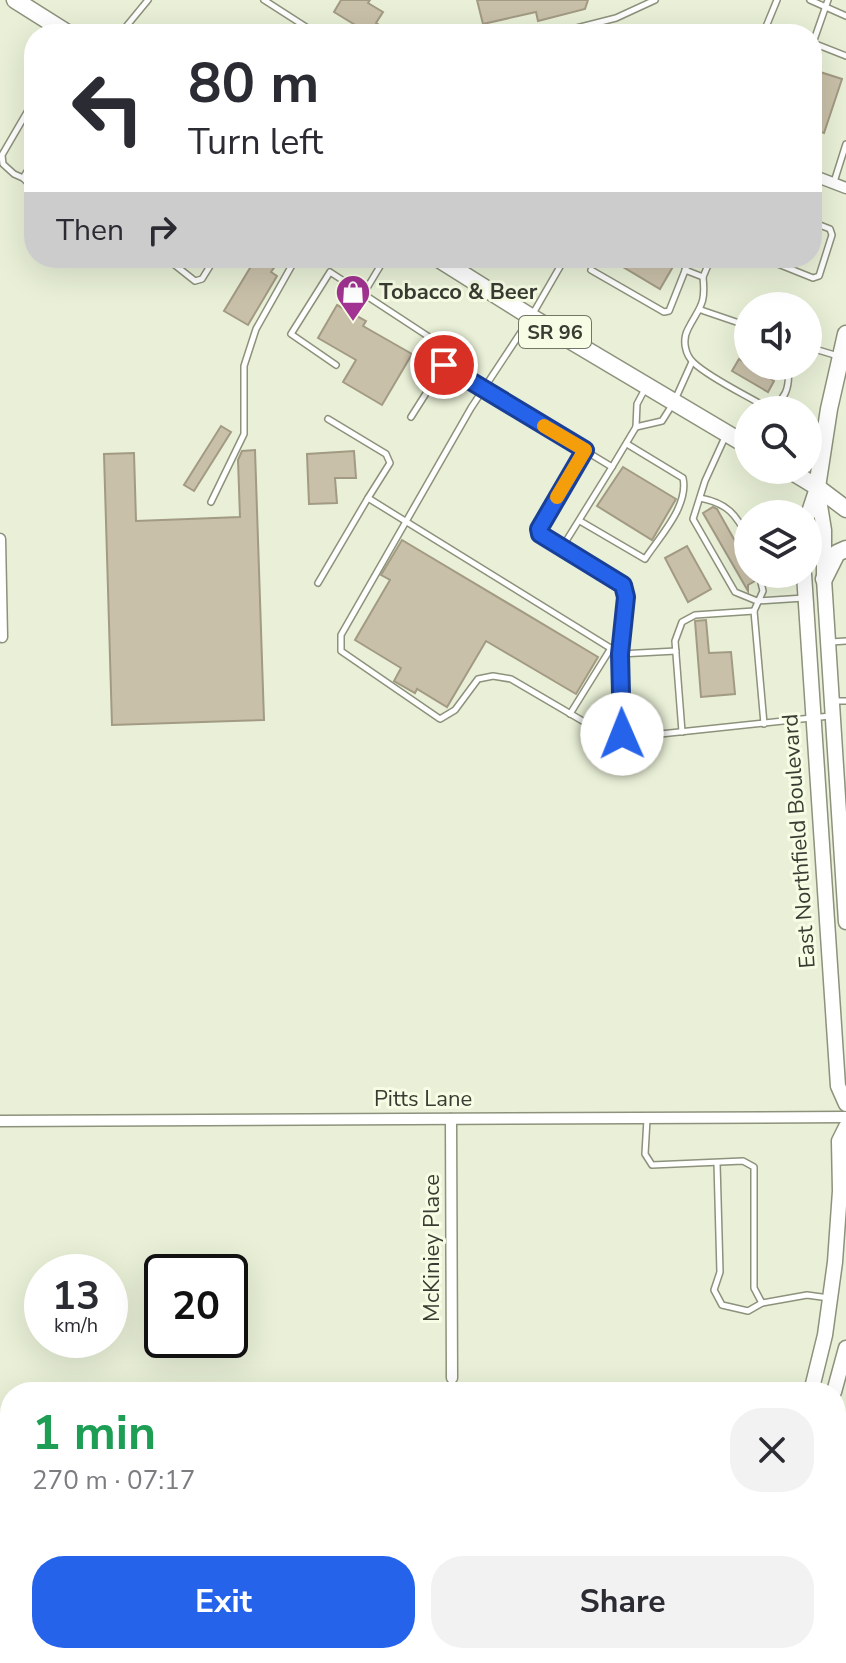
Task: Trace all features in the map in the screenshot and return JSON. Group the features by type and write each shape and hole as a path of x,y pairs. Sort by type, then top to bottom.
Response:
{"main road":[{"path":"15,0 53,24"},
{"name":"SR 96","path":"453,268 734,439"},
{"path":"813,500 846,334"},
{"path":"822,429 826,426"},
{"path":"812,484 846,509"},
{"name":"East Northfield Boulevard","path":"817,487 824,530 828,642 836,706 846,920"},
{"path":"824,579 837,553 846,549"},
{"name":"East Northfield Boulevard","path":"805,588 838,1086 846,1104"},
{"path":"826,918 846,920"},
{"path":"813,1382 830,1299 840,1191 839,1141 846,1127"},
{"path":"842,1376 846,1348"}],"street":[{"path":"822,179 846,188"},
{"path":"0,539 2,637"},
{"name":"Pitts Lane","path":"0,1121 846,1117"},
{"name":"McKiniey Place","path":"451,1119 452,1378"}],"lane":[{"path":"128,24 148,0"},
{"path":"264,0 301,24"},
{"path":"592,24 616,18 655,0"},
{"path":"767,24 777,0"},
{"path":"810,0 846,16"},
{"path":"820,24 828,0"},
{"path":"822,48 846,56"},
{"path":"23,178 3,164 2,155 24,117"},
{"path":"833,183 846,144"},
{"path":"822,226 830,229 832,235 822,267"},
{"path":"179,268 195,281 202,279 209,268"},
{"path":"211,502 244,434 244,366 256,329 290,268"},
{"path":"364,293 379,268"},
{"path":"559,268 483,389 341,635 341,651 440,719 455,710 478,679 493,676 511,679 593,727 632,737 813,719 836,706"},
{"path":"707,268 703,277 705,296 701,310 683,342 692,362 764,406 772,406 782,400 787,392 787,380"},
{"path":"788,268 813,278 819,276 822,268"},
{"path":"591,270 664,312 669,311 685,270 703,277"},
{"path":"336,365 291,334 330,272 452,352 411,417"},
{"path":"701,310 734,321"},
{"path":"822,351 841,357"},
{"path":"636,427 662,421 692,362"},
{"path":"444,365 612,467"},
{"path":"563,546 636,427 637,404 647,386"},
{"path":"318,583 390,463 386,454 328,419"},
{"path":"727,435 705,481 693,519 735,592 757,601 805,598"},
{"path":"580,521 645,559 682,502 686,490 683,478 627,444"},
{"path":"585,450 539,529 540,534 623,585 626,597 620,654 622,734"},
{"path":"368,498 620,654 676,651"},
{"path":"700,498 719,501 734,516"},
{"path":"762,588 754,611 764,724"},
{"path":"682,732 675,641 682,622 695,615 754,611"},
{"path":"828,642 846,641"},
{"path":"570,714 611,648"},
{"path":"647,1118 645,1154 652,1165 743,1161 754,1167 754,1288 762,1303"},
{"path":"717,1163 720,1272 714,1290 722,1305 748,1311 762,1303 807,1295 830,1299"}],"building":[{"path":"341,0 370,0 368,3 383,12 378,24 354,24 334,12"},
{"path":"477,0 588,0 585,9 538,21 536,12 483,24"},
{"path":"822,73 842,79 822,132"},
{"path":"250,268 274,268 271,272 277,276 248,325 224,311"},
{"path":"625,268 672,268 660,289"},
{"path":"337,305 366,321 363,326 412,354 382,405 343,382 356,360 318,338"},
{"path":"747,380 772,380 768,392"},
{"path":"221,426 231,432 194,491 184,485"},
{"path":"255,450 264,720 112,725 104,454 134,453 136,521 240,517 238,460 242,451"},
{"path":"354,451 356,478 335,478 337,503 309,504 307,454"},
{"path":"623,467 676,499 652,540 597,506"},
{"path":"713,507 717,509 734,539 734,567 703,513"},
{"path":"402,540 598,657 576,694 486,641 447,707 417,689 415,693 394,681 401,668 355,640 390,580 381,575"},
{"path":"687,546 711,589 688,602 665,558"},
{"path":"706,620 709,653 731,652 735,694 701,697 695,621"}],"slow traffic":[{"path":"544,426 585,450 557,497"}],"place":[{"name":"Tobacco & Beer","path":"353,323"}],"route":[{"path":"444,365 585,450 539,529 540,534 623,585 626,597 620,654 622,734"}]}
